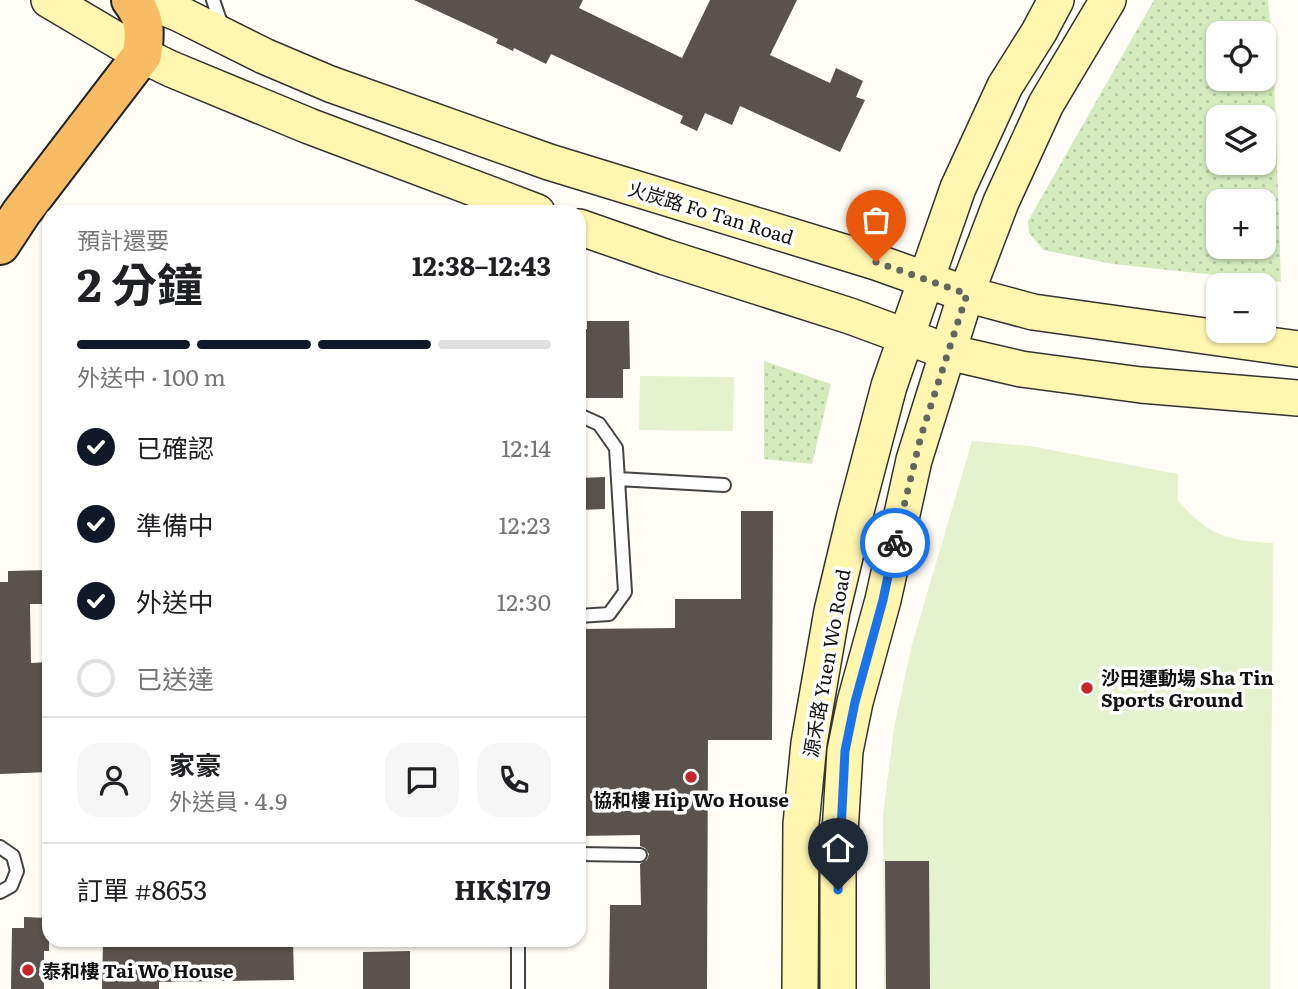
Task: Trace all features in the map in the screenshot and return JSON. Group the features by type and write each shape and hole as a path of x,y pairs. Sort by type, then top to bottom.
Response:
{"highway":[{"path":"0,245 21,213 142,55 145,31 139,10 131,0"}],"main road":[{"path":"49,0 142,55 309,126 518,205"},
{"name":"火炭路 Fo Tan Road","path":"146,0 330,83 549,162 967,294 1033,312 1286,348"},
{"name":"源禾路 Yuen Wo Road","path":"800,989 801,824 809,743 832,611 888,386 958,188 1005,86 1056,0"},
{"name":"源禾路 Yuen Wo Road","path":"838,989 838,865 845,751 855,702 883,600 914,460 967,294 1001,202 1046,104 1108,0"},
{"path":"586,229 948,352 1034,371 1141,385 1285,397"}],"lane":[{"path":"213,0 228,38"},
{"path":"586,418 599,424 615,448 625,592 609,614 586,615"},
{"path":"618,479 724,485"},
{"path":"0,847 13,856 17,871 11,886 0,892"},
{"path":"586,854 640,855"},
{"path":"518,989 519,947"}],"green space":[{"path":"1154,0 1268,0 1270,21 1206,21 1206,91 1274,91 1275,105 1206,105 1206,175 1276,175 1276,136 1281,282 1276,281 1276,273 1206,274 1113,264 1043,250 1029,233 1028,221"},
{"path":"764,361 831,384 812,464 764,459"},
{"path":"640,376 734,377 733,431 639,430"},
{"name":"沙田運動場 Sha Tin Sports Ground","path":"972,441 1030,446 1178,474 1178,501 1200,522 1231,538 1273,543 1270,989 884,989 883,816 894,728 911,648"}],"building":[{"path":"414,0 583,0 579,8 682,58 710,0 797,0 770,55 830,83 836,68 863,81 856,97 865,100 840,152 740,106 732,125 705,113 697,131 680,123 683,116 551,54 546,64 514,48 513,51 496,43 498,39"},
{"path":"587,321 629,321 630,369 623,369 623,398 586,398"},
{"path":"605,477 605,509 586,510 586,478"},
{"path":"741,511 773,511 772,740 708,740 707,989 609,989 610,905 641,905 640,864 647,860 649,854 640,846 640,835 586,836 586,629 675,628 675,599 741,599"},
{"path":"42,570 42,604 30,604 31,663 42,662 42,772 0,774 0,582 8,582 8,571"},
{"path":"885,861 929,861 930,989 886,989"},
{"path":"24,917 42,918 42,947 49,947 49,951 44,951 44,989 11,989 12,928 24,928"},
{"path":"103,947 293,947 294,980 159,982 159,989 102,989"},
{"path":"410,951 410,989 363,989 363,952"}],"way so far":[{"path":"876,262 967,294 921,436 895,543"}],"place":[{"name":"沙田運動場 Sha Tin Sports Ground","path":"1087,688"},
{"name":"協和樓 Hip Wo House","path":"691,777"},
{"name":"泰和樓 Tai Wo House","path":"28,970"}],"route":[{"path":"838,890 845,751 895,543"}]}
